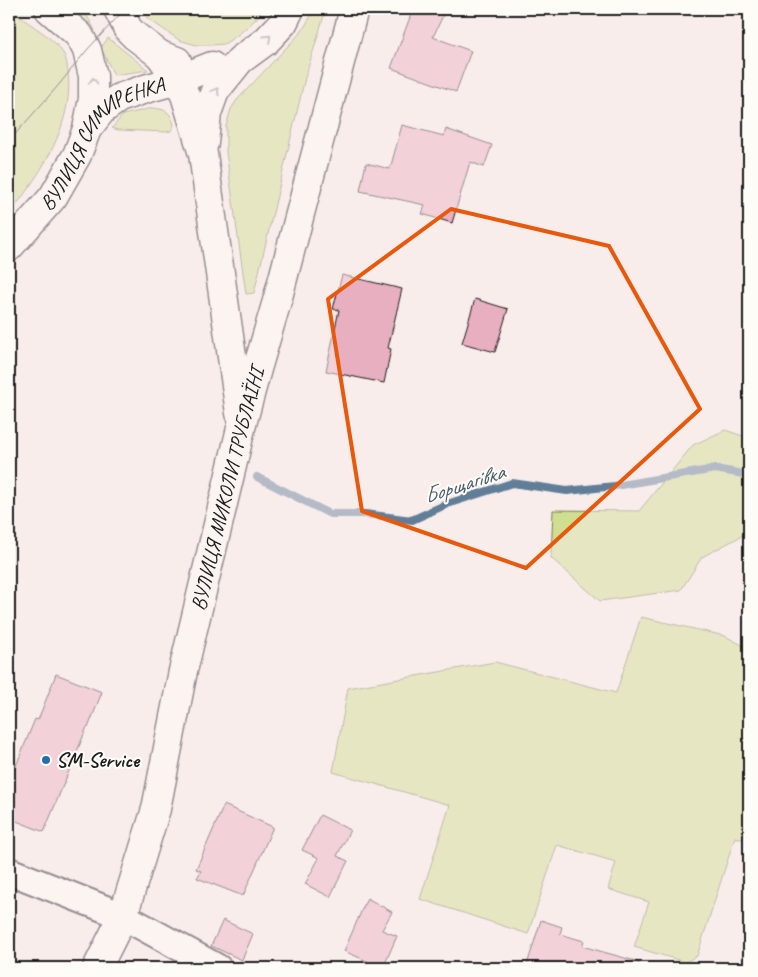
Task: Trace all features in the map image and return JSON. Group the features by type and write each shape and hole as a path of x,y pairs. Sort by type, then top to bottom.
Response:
{"main road":[{"path":"49,9 79,35 87,50 93,76 93,99 87,129"},
{"path":"118,9 128,30 160,55 185,96 202,154 242,424"},
{"path":"202,154 207,113 215,91 240,60 266,41 284,22 290,9"},
{"name":"ВУЛИЦЯ МИКОЛИ ТРУБЛАЇНІ","path":"97,968 123,916 156,809 183,671 242,424 256,369 277,301 354,9"},
{"path":"160,55 184,63 212,66 240,60"},
{"name":"ВУЛИЦЯ СИМИРЕНКА","path":"9,247 53,197 77,155 87,129 102,110 119,98 177,80 212,66"}],"street":[{"path":"9,871 123,916 218,968"}],"highlighted area":[{"path":"451,209 609,246 700,409 526,568 362,511 328,299"}],"green space":[{"path":"72,9 84,9 95,30 91,38 85,24"},
{"path":"143,9 263,9 256,19 238,35 224,44 196,45 179,40 147,18"},
{"path":"315,9 326,9 305,78 254,293 246,294 226,152 226,126 231,109 237,100 302,31"},
{"path":"9,12 16,14 35,27 59,47 66,60 69,87 64,117 53,146 30,186 9,213"},
{"path":"108,38 148,70 114,75 101,48"},
{"path":"152,108 164,110 169,114 174,125 171,131 118,130 112,128 123,115"},
{"path":"725,430 749,438 749,532 702,557 681,590 600,601 551,558 553,510 639,511 693,445"},
{"path":"641,617 725,636 744,646 749,653 749,841 735,837 697,956 685,962 634,947 649,902 608,889 616,862 557,845 528,934 420,899 450,805 333,772 348,688 495,662 616,693"}],"building":[{"path":"413,9 446,9 433,37 471,51 456,92 391,68"},
{"path":"402,125 444,136 446,129 492,145 484,167 470,162 452,223 422,214 425,205 360,191 366,163 390,169"},
{"path":"342,275 402,289 388,348 391,349 384,383 326,371 339,310 333,309"},
{"path":"475,299 508,309 495,352 462,343"},
{"name":"SM-Service","path":"56,674 102,692 44,832 9,818 9,783 35,719 38,720"},
{"path":"224,805 273,827 243,896 197,878 201,871 196,869"},
{"path":"320,815 350,830 337,856 348,861 330,897 305,884 319,858 302,850"},
{"path":"367,898 392,912 382,930 397,936 383,968 344,951"},
{"path":"223,920 253,934 242,960 211,946"},
{"path":"541,920 562,927 560,934 584,941 582,946 639,962 638,968 526,968"}],"waterway":[{"name":"Борщагівка","path":"257,477 330,514 365,514 412,520 447,504 512,483 567,491 615,486 715,469 749,475"}],"tram line":[{"path":"9,141 125,9"}],"place":[{"name":"SM-Service","path":"46,760"}]}
